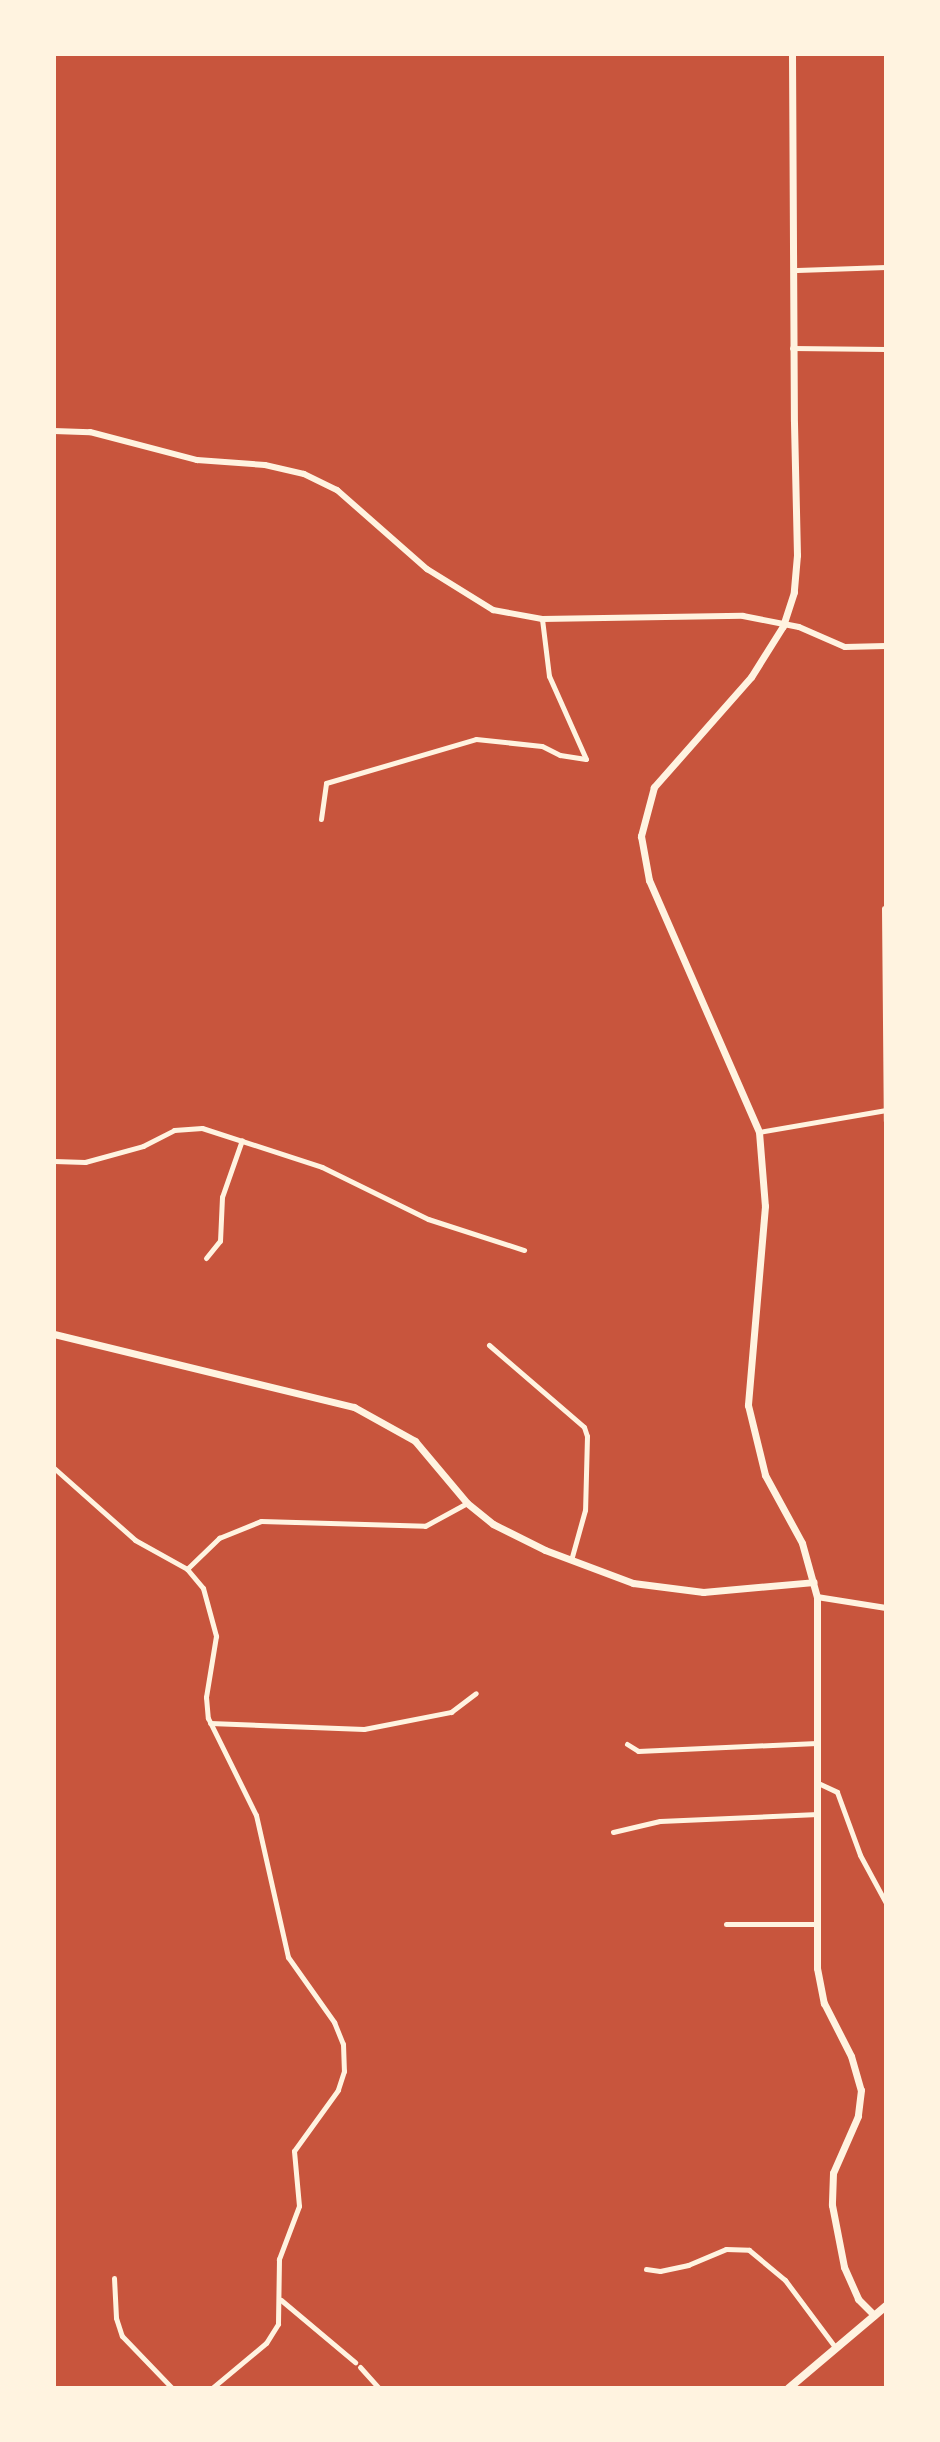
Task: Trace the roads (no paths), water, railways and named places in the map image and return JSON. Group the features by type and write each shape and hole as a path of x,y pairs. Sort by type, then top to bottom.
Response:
{"main road":[{"path":"792,54 796,270 792,348 797,555 794,592 783,626 751,677 654,787 641,836 649,880 759,1132 765,1206 750,1421 765,1475 802,1544 817,1597 819,1743 816,1924 820,1990 851,2056 861,2090 858,2116 833,2173 834,2220 851,2285 874,2315"},
{"path":"54,1334 354,1407 415,1441 467,1503 524,1541 641,1586 671,1592 814,1582"},
{"path":"789,2388 886,2306"}],"street":[{"path":"796,270 886,267"},
{"path":"792,348 886,349"},
{"path":"54,431 90,432 197,460 265,465 304,474 353,502 460,593 493,610 542,619 743,615 783,626 799,627 845,647 886,646"},
{"path":"321,819 326,783 476,739 542,746 560,755 586,759 549,676 542,619"},
{"path":"884,908 886,1121"},
{"path":"759,1132 885,1110"},
{"path":"54,1161 85,1162 144,1146 174,1130 202,1128 322,1167 428,1219 524,1250"},
{"path":"206,1258 220,1241 222,1197 242,1140"},
{"path":"489,1345 584,1427 587,1436 585,1510 571,1560"},
{"path":"54,1468 135,1540 187,1569 203,1588 214,1617 216,1649 206,1697 210,1723 256,1815 288,1957 334,2022 345,2054 338,2090 294,2151 299,2206 279,2259 281,2300 274,2333 212,2388"},
{"path":"187,1569 219,1538 261,1521 425,1526 467,1503"},
{"path":"817,1597 886,1608"},
{"path":"210,1723 364,1729 451,1712 476,1693"},
{"path":"627,1744 638,1751 819,1743"},
{"path":"818,1783 837,1792 860,1855 886,1903"},
{"path":"613,1832 660,1821 818,1814"},
{"path":"726,1924 816,1924"},
{"path":"646,2269 660,2271 688,2265 726,2249 749,2250 785,2280 835,2347"},
{"path":"114,2278 116,2318 122,2336 172,2388"},
{"path":"281,2300 357,2364 379,2388"}]}
